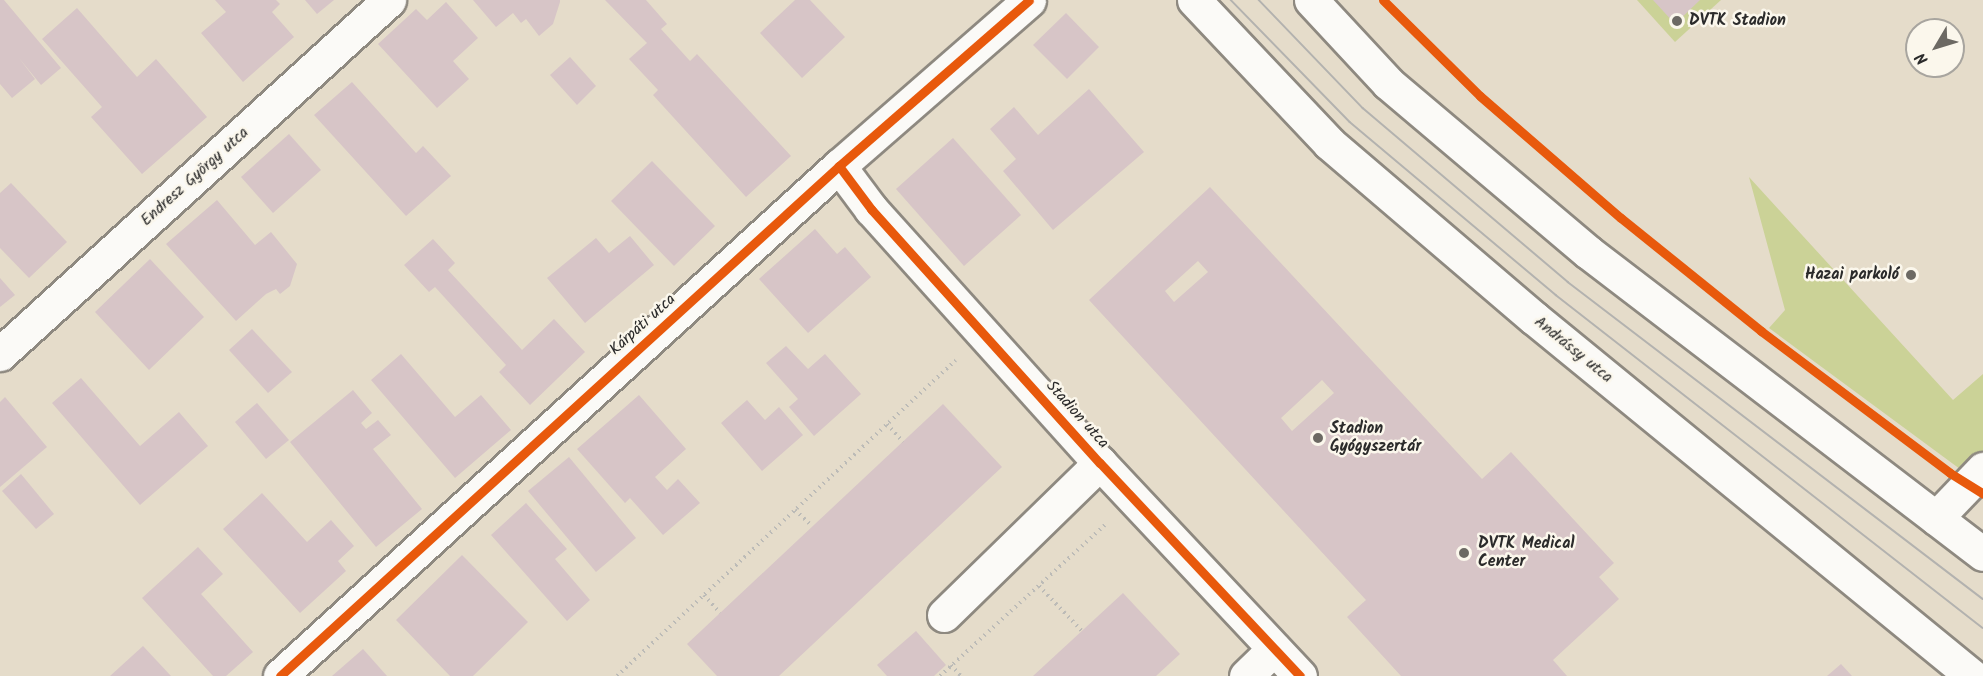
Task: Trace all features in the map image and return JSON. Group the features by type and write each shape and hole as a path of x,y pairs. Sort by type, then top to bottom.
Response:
{"street":[{"name":"Endresz György utca","path":"0,354 389,0"},
{"name":"Kárpáti utca","path":"280,676 839,166 1029,0"},
{"name":"Andrássy utca","path":"1194,0 1329,143 1543,326 1972,676"},
{"path":"1311,0 1388,83 1588,252 1983,554"},
{"name":"Stadion utca","path":"839,166 871,209 1100,463 1300,676"},
{"name":"Stadion utca","path":"944,615 1100,463"},
{"path":"1936,518 1983,469"},
{"path":"1246,676 1274,649"}],"path":[{"path":"617,676 984,334"},
{"path":"887,424 903,442"},
{"path":"795,510 812,526"},
{"path":"940,676 1110,519"},
{"path":"1039,586 1082,631"},
{"path":"704,595 720,613"},
{"path":"951,665 961,676"}],"green space":[{"name":"DVTK Stadion","path":"1637,0 1721,0 1675,42"},
{"path":"1749,177 1953,400 1983,374 1983,486 1769,328 1785,310"}],"building":[{"path":"0,0 4,0 61,68 41,85 19,58 35,79 12,98 0,84"},
{"path":"215,0 276,0 280,4 272,12 294,37 243,82 201,33 226,12"},
{"path":"305,0 334,0 317,14"},
{"path":"473,0 560,0 560,2 553,24 539,36 526,19 521,23 513,13 496,27"},
{"path":"605,0 646,0 667,24 661,29 690,61 697,54 791,156 746,197 653,95 658,90 629,59 647,43"},
{"path":"795,0 810,0 845,37 802,78 760,33"},
{"path":"1653,0 1700,0 1675,24"},
{"path":"446,2 478,38 453,61 469,79 437,108 378,44 416,9 427,20"},
{"path":"77,8 137,77 156,59 207,117 142,174 91,117 102,107 42,39"},
{"path":"1066,13 1099,47 1067,79 1033,45"},
{"path":"570,57 596,86 577,105 550,75"},
{"path":"352,82 416,153 423,146 451,176 406,216 314,115"},
{"path":"1089,89 1144,152 1053,230 1003,171 1016,159 990,129 1014,107 1038,135"},
{"path":"289,134 321,170 273,213 241,177"},
{"path":"953,138 1021,215 964,266 896,189"},
{"path":"652,161 715,226 674,266 611,201"},
{"path":"11,183 67,242 29,278 0,248 0,193"},
{"path":"1210,187 1482,479 1511,452 1614,563 1599,577 1619,599 1553,660 1567,676 1401,676 1347,617 1366,600 1089,300","holes":["1198,261 1208,272 1174,302 1165,291","1322,380 1334,393 1292,431 1281,418"]},
{"path":"217,200 255,245 271,232 297,264 290,286 280,294 276,289 266,294 236,321 166,244"},
{"path":"815,229 837,254 845,247 871,277 808,333 759,279"},
{"path":"630,236 654,265 585,323 547,278 596,238 609,253"},
{"path":"433,239 455,263 448,270 522,350 554,319 585,352 530,405 499,372 506,365 435,287 429,292 404,265"},
{"path":"150,259 204,317 149,370 95,312"},
{"path":"0,278 15,295 0,307"},
{"path":"252,329 292,372 268,393 229,350"},
{"path":"786,346 808,369 825,354 861,394 814,436 789,407 798,399 766,363"},
{"path":"401,354 455,417 481,395 511,430 455,478 371,380"},
{"path":"81,378 140,446 179,412 208,446 140,505 52,403"},
{"path":"353,390 372,413 361,423 366,429 378,420 391,435 373,449 422,509 376,547 290,442"},
{"path":"639,395 686,449 655,477 667,490 678,479 700,503 663,535 630,498 625,503 577,449"},
{"path":"5,397 47,447 0,487 0,402"},
{"path":"747,400 765,420 779,407 803,435 762,471 721,423"},
{"path":"257,403 289,440 266,459 235,422"},
{"path":"943,404 1002,467 779,676 717,676 687,644"},
{"path":"569,457 636,538 596,572 528,491"},
{"path":"21,474 54,514 36,529 2,491"},
{"path":"262,493 307,542 331,520 354,546 338,561 346,571 300,613 223,529"},
{"path":"526,503 567,549 555,559 590,600 567,621 491,535"},
{"path":"198,547 223,574 201,594 253,652 226,676 213,676 142,598"},
{"path":"462,555 528,622 473,676 450,676 396,620"},
{"path":"1123,593 1180,654 1156,676 1033,676"},
{"path":"916,631 946,665 934,676 887,676 877,665"},
{"path":"143,646 171,676 110,676"},
{"path":"363,649 387,676 332,676"},
{"path":"1841,664 1852,676 1827,676"}],"tram line":[{"path":"1231,0 1350,122 1556,295 1983,628"},
{"path":"1259,0 1363,108 1568,282 1983,599"}],"cycle path":[{"path":"280,676 839,166 1029,0"},
{"path":"1383,0 1480,96 1621,218 1761,331 1950,473 1983,494"},
{"path":"839,166 871,209 1100,463 1300,676"}],"place":[{"name":"DVTK Stadion","path":"1677,21"},
{"name":"Hazai parkoló","path":"1911,275"},
{"name":"Stadion Gyógyszertár","path":"1318,438"},
{"name":"DVTK Medical Center","path":"1464,553"}]}
